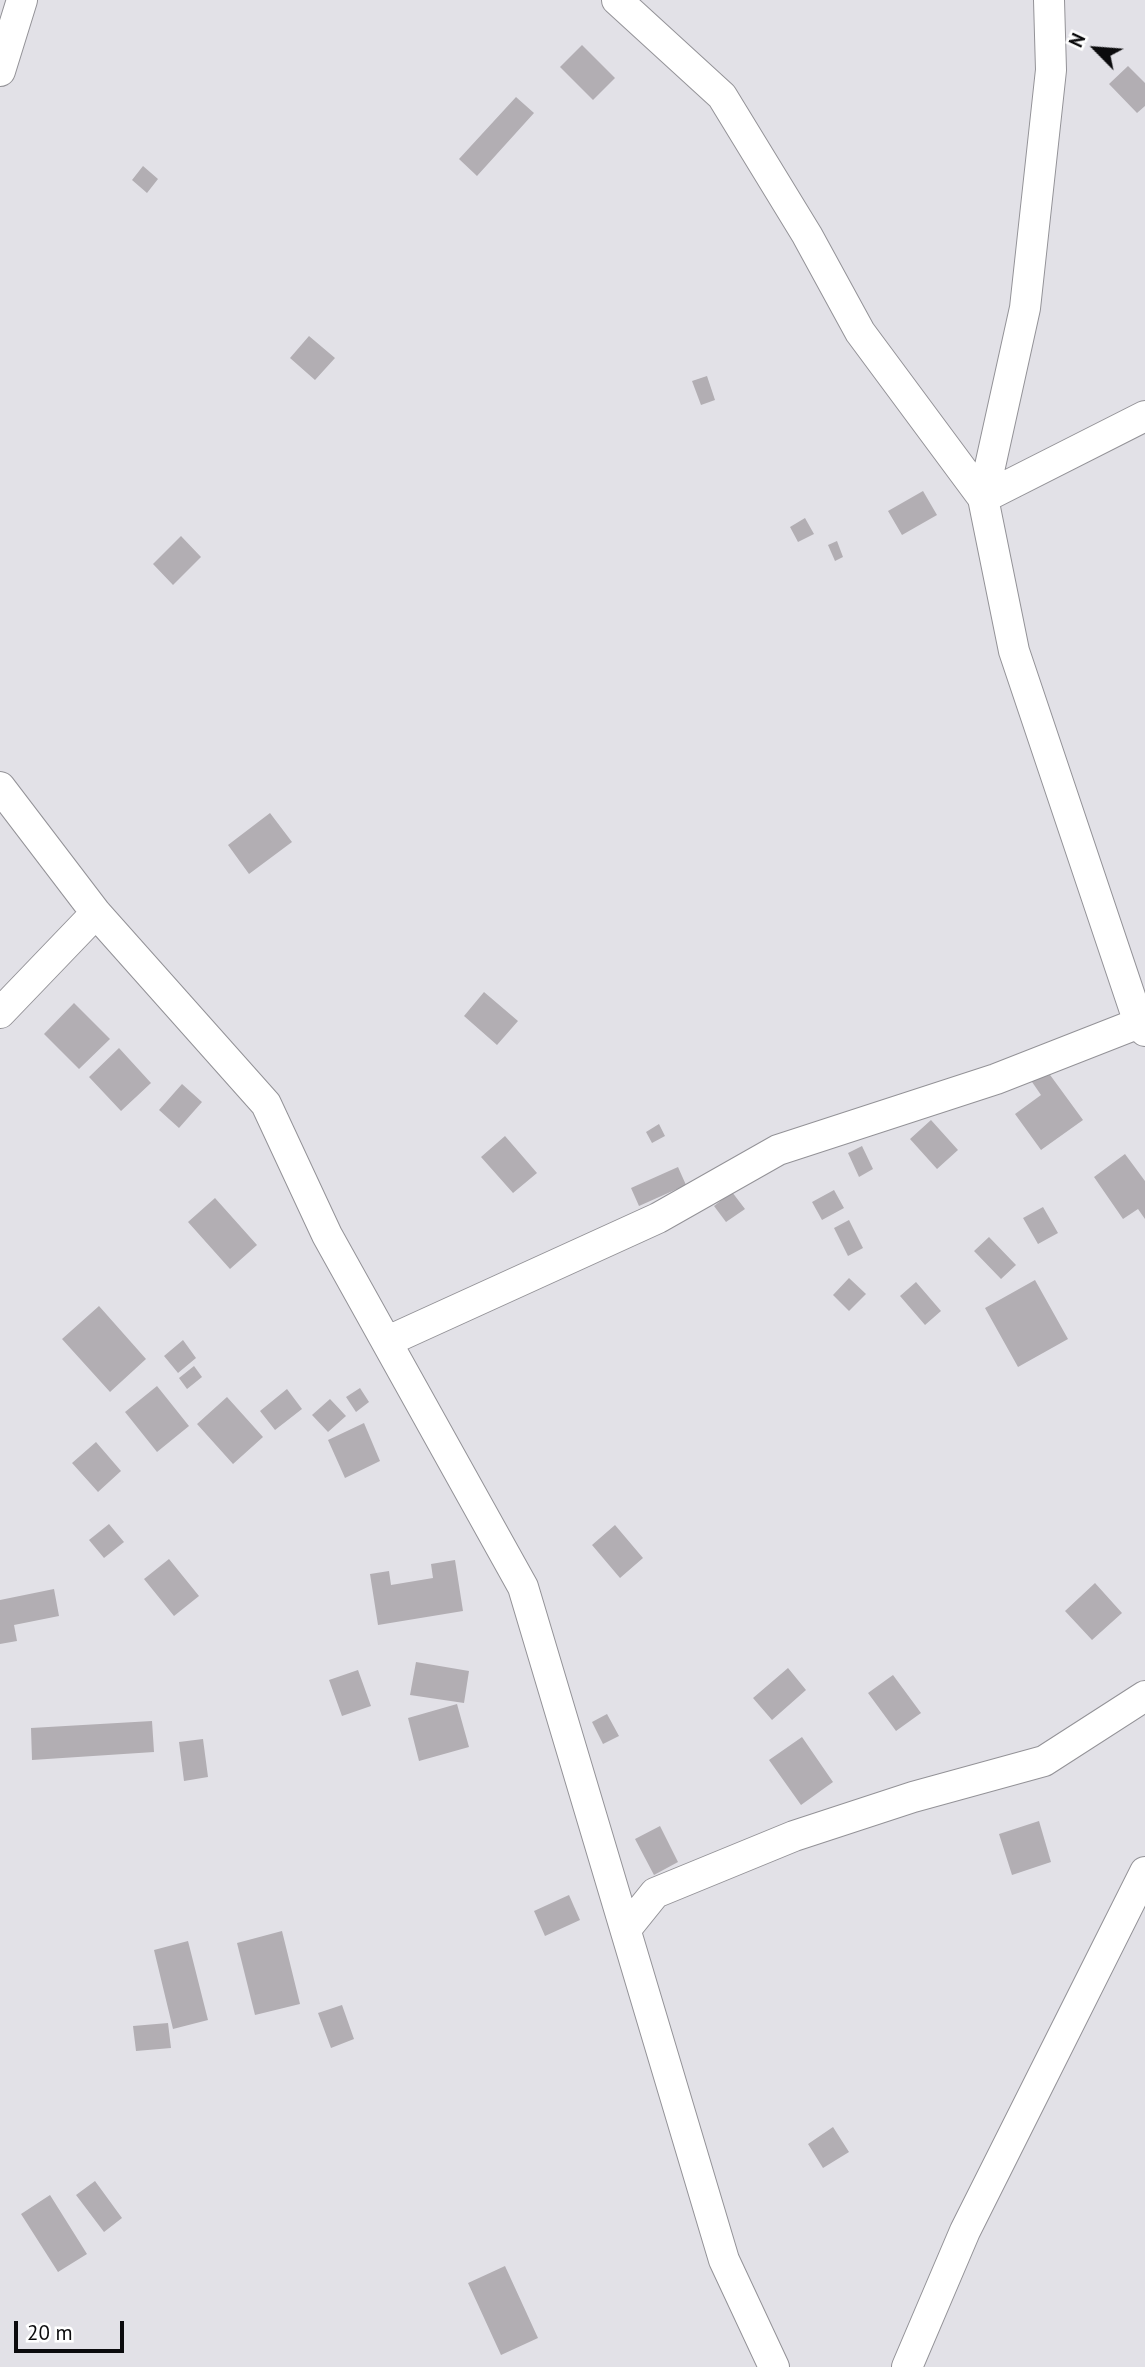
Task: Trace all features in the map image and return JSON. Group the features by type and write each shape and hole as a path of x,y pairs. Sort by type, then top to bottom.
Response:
{"street":[{"path":"0,71 22,0"},
{"path":"617,0 722,96 807,235 860,332 983,498"},
{"path":"388,1341 657,1218 778,1150 996,1079 1142,1027 1014,651 983,498 1025,308 1051,71 1049,0"},
{"path":"983,498 1145,416"},
{"path":"0,787 96,913 266,1104 327,1235 523,1587 724,2260 774,2367"},
{"path":"0,1013 96,913"},
{"path":"626,1929 656,1893 794,1836 913,1797 1044,1761 1145,1696"},
{"path":"907,2367 976,2207 1145,1872"}],"building":[{"path":"582,45 615,78 593,100 560,67"},
{"path":"1128,66 1145,83 1145,106 1137,113 1109,84"},
{"path":"516,97 534,113 477,176 459,159"},
{"path":"143,166 158,179 147,193 132,180"},
{"path":"309,336 335,358 315,380 290,358"},
{"path":"707,376 715,400 701,405 692,381"},
{"path":"923,491 937,515 902,535 888,511"},
{"path":"805,518 814,534 798,542 790,527"},
{"path":"181,536 201,557 173,585 153,564"},
{"path":"837,541 843,557 835,561 828,545"},
{"path":"270,813 292,842 249,874 228,845"},
{"path":"484,992 518,1021 497,1045 464,1016"},
{"path":"74,1003 110,1039 79,1069 44,1034"},
{"path":"119,1048 151,1083 121,1111 89,1077"},
{"path":"1045,1068 1083,1120 1041,1150 1015,1114 1041,1095 1030,1079"},
{"path":"182,1084 202,1102 179,1128 159,1110"},
{"path":"931,1120 958,1150 937,1169 910,1139"},
{"path":"659,1124 665,1136 652,1143 646,1132"},
{"path":"505,1136 537,1173 513,1193 481,1157"},
{"path":"862,1146 873,1169 859,1177 848,1153"},
{"path":"1125,1154 1145,1181 1145,1219 1138,1209 1123,1219 1094,1177"},
{"path":"678,1167 686,1185 639,1206 631,1188"},
{"path":"834,1190 844,1208 822,1220 812,1202"},
{"path":"732,1192 745,1209 726,1222 714,1206"},
{"path":"215,1198 257,1245 230,1269 188,1222"},
{"path":"1043,1207 1058,1233 1038,1244 1023,1218"},
{"path":"849,1220 863,1248 848,1256 834,1228"},
{"path":"989,1237 1016,1265 1001,1279 974,1251"},
{"path":"849,1278 866,1294 849,1311 833,1295"},
{"path":"1035,1280 1068,1339 1018,1367 985,1308"},
{"path":"916,1282 941,1311 925,1325 900,1296"},
{"path":"99,1306 146,1359 110,1392 62,1339"},
{"path":"183,1340 196,1358 178,1373 164,1356"},
{"path":"194,1366 202,1377 187,1389 179,1378"},
{"path":"157,1386 189,1426 157,1452 125,1412"},
{"path":"360,1388 369,1402 356,1412 346,1397"},
{"path":"287,1389 302,1409 275,1430 260,1411"},
{"path":"227,1397 263,1437 233,1464 197,1424"},
{"path":"330,1399 346,1416 328,1432 312,1415"},
{"path":"364,1423 380,1461 345,1478 328,1440"},
{"path":"96,1442 121,1471 98,1492 72,1463"},
{"path":"109,1524 124,1542 104,1558 89,1540"},
{"path":"615,1525 643,1558 620,1578 592,1545"},
{"path":"169,1559 199,1596 174,1616 144,1579"},
{"path":"455,1560 463,1611 378,1625 370,1574 389,1571 391,1585 433,1578 431,1564"},
{"path":"1095,1583 1122,1613 1092,1640 1065,1611"},
{"path":"54,1589 59,1616 14,1625 17,1641 0,1644 0,1600"},
{"path":"416,1662 469,1671 464,1703 410,1695"},
{"path":"788,1668 806,1690 772,1720 753,1698"},
{"path":"358,1670 371,1706 342,1716 329,1680"},
{"path":"893,1675 921,1713 896,1731 868,1693"},
{"path":"457,1704 469,1747 419,1761 408,1718"},
{"path":"607,1714 619,1736 603,1744 592,1722"},
{"path":"152,1721 154,1752 32,1760 31,1728"},
{"path":"802,1737 833,1782 801,1805 769,1760"},
{"path":"203,1739 208,1777 184,1781 179,1742"},
{"path":"1039,1821 1051,1862 1012,1875 999,1834"},
{"path":"660,1826 678,1862 654,1875 635,1839"},
{"path":"569,1895 580,1920 545,1936 534,1911"},
{"path":"282,1931 300,2004 255,2015 237,1943"},
{"path":"188,1941 208,2020 173,2029 154,1950"},
{"path":"342,2005 354,2039 331,2048 318,2013"},
{"path":"168,2023 171,2048 136,2051 133,2026"},
{"path":"833,2127 849,2152 823,2168 808,2144"},
{"path":"95,2181 122,2218 104,2232 76,2195"},
{"path":"50,2195 87,2254 58,2272 21,2214"},
{"path":"505,2266 538,2338 501,2355 468,2283"}]}
